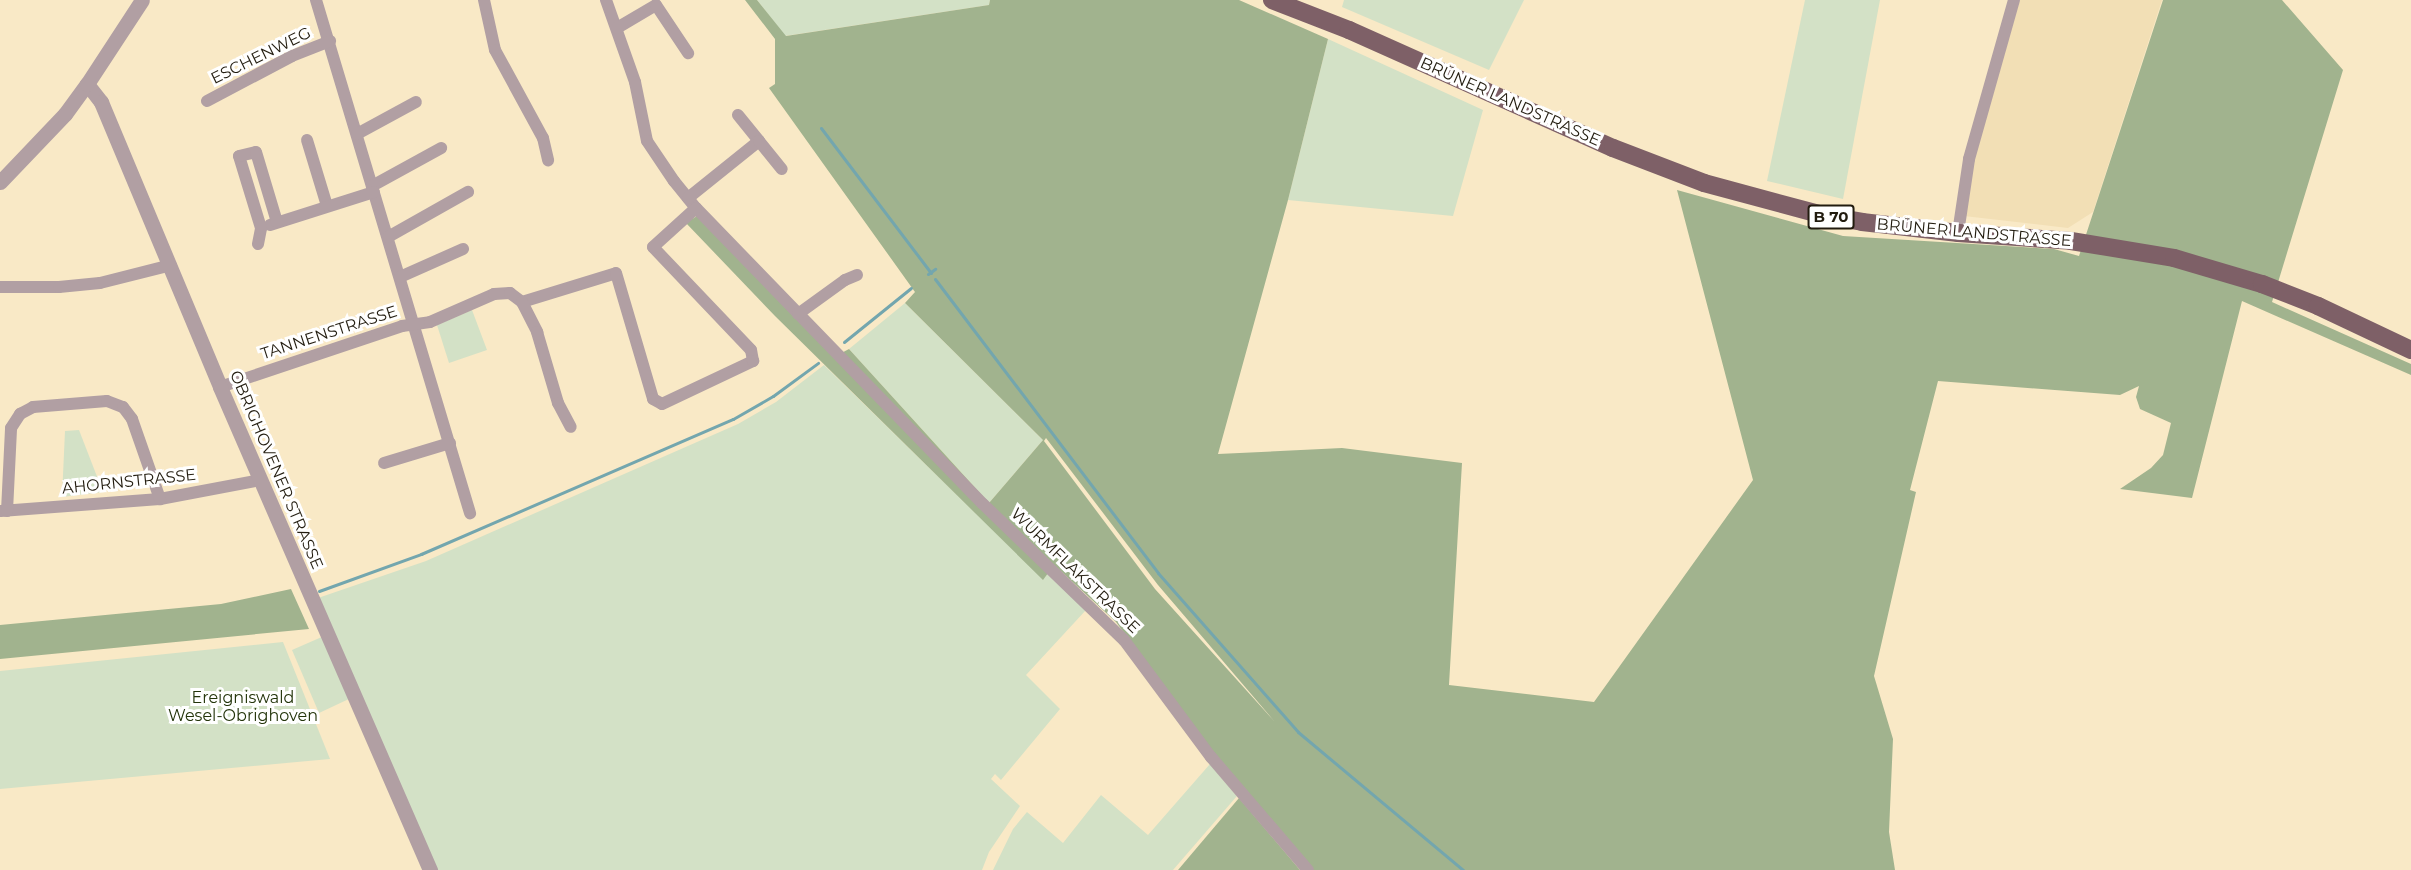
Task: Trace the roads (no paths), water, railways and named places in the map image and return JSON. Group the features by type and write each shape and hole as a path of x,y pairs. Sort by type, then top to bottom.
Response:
{"main road":[{"name":"BRÜNER LANDSTRASSE","path":"1272,0 1348,30 1612,148 1704,183 1823,215 1958,233 2127,249 2185,261 2262,284 2318,306 2411,350"}],"street":[{"name":"TANNENSTRASSE","path":"316,0 471,513"},
{"path":"484,0 495,50 543,138 548,160"},
{"name":"WURMFLAKSTRASSE","path":"606,0 635,82 647,141 692,203 983,504 1124,640 1211,757 1308,870"},
{"path":"1958,233 1969,159 2014,0"},
{"path":"0,182 64,114 87,84 138,1"},
{"path":"617,28 656,5 688,53"},
{"name":"ESCHENWEG","path":"207,101 292,56 330,41"},
{"name":"OBRIGHOVENER STRASSE","path":"87,84 101,102 220,387 430,870"},
{"path":"357,135 416,102"},
{"path":"738,115 782,169"},
{"path":"307,140 327,206"},
{"path":"571,427 558,404 537,332 522,302 616,273 653,399 662,404 753,361 751,350 652,246 692,203 759,141"},
{"path":"261,228 373,189 441,148"},
{"path":"258,244 261,228 239,156 256,152 277,222"},
{"path":"387,237 468,192"},
{"path":"400,277 463,249"},
{"path":"0,287 59,287 100,283 171,265"},
{"path":"798,314 845,280 857,275"},
{"name":"TANNENSTRASSE","path":"220,387 414,323 430,322 494,294 510,293 522,302"},
{"path":"4,511 11,428 20,414 33,407 107,401 123,407 132,419 160,499"},
{"path":"384,463 450,444"},
{"name":"AHORNSTRASSE","path":"4,511 160,499 261,480"}],"waterway":[{"path":"821,128 931,273"},
{"path":"928,274 935,269"},
{"path":"935,279 1158,573 1298,732 1463,870"},
{"path":"844,342 911,288"},
{"path":"319,591 421,554 733,419 773,396 818,363"}],"park label":[{"name":"Ereigniswald Wesel-Obrighoven","path":"243,707"}]}
